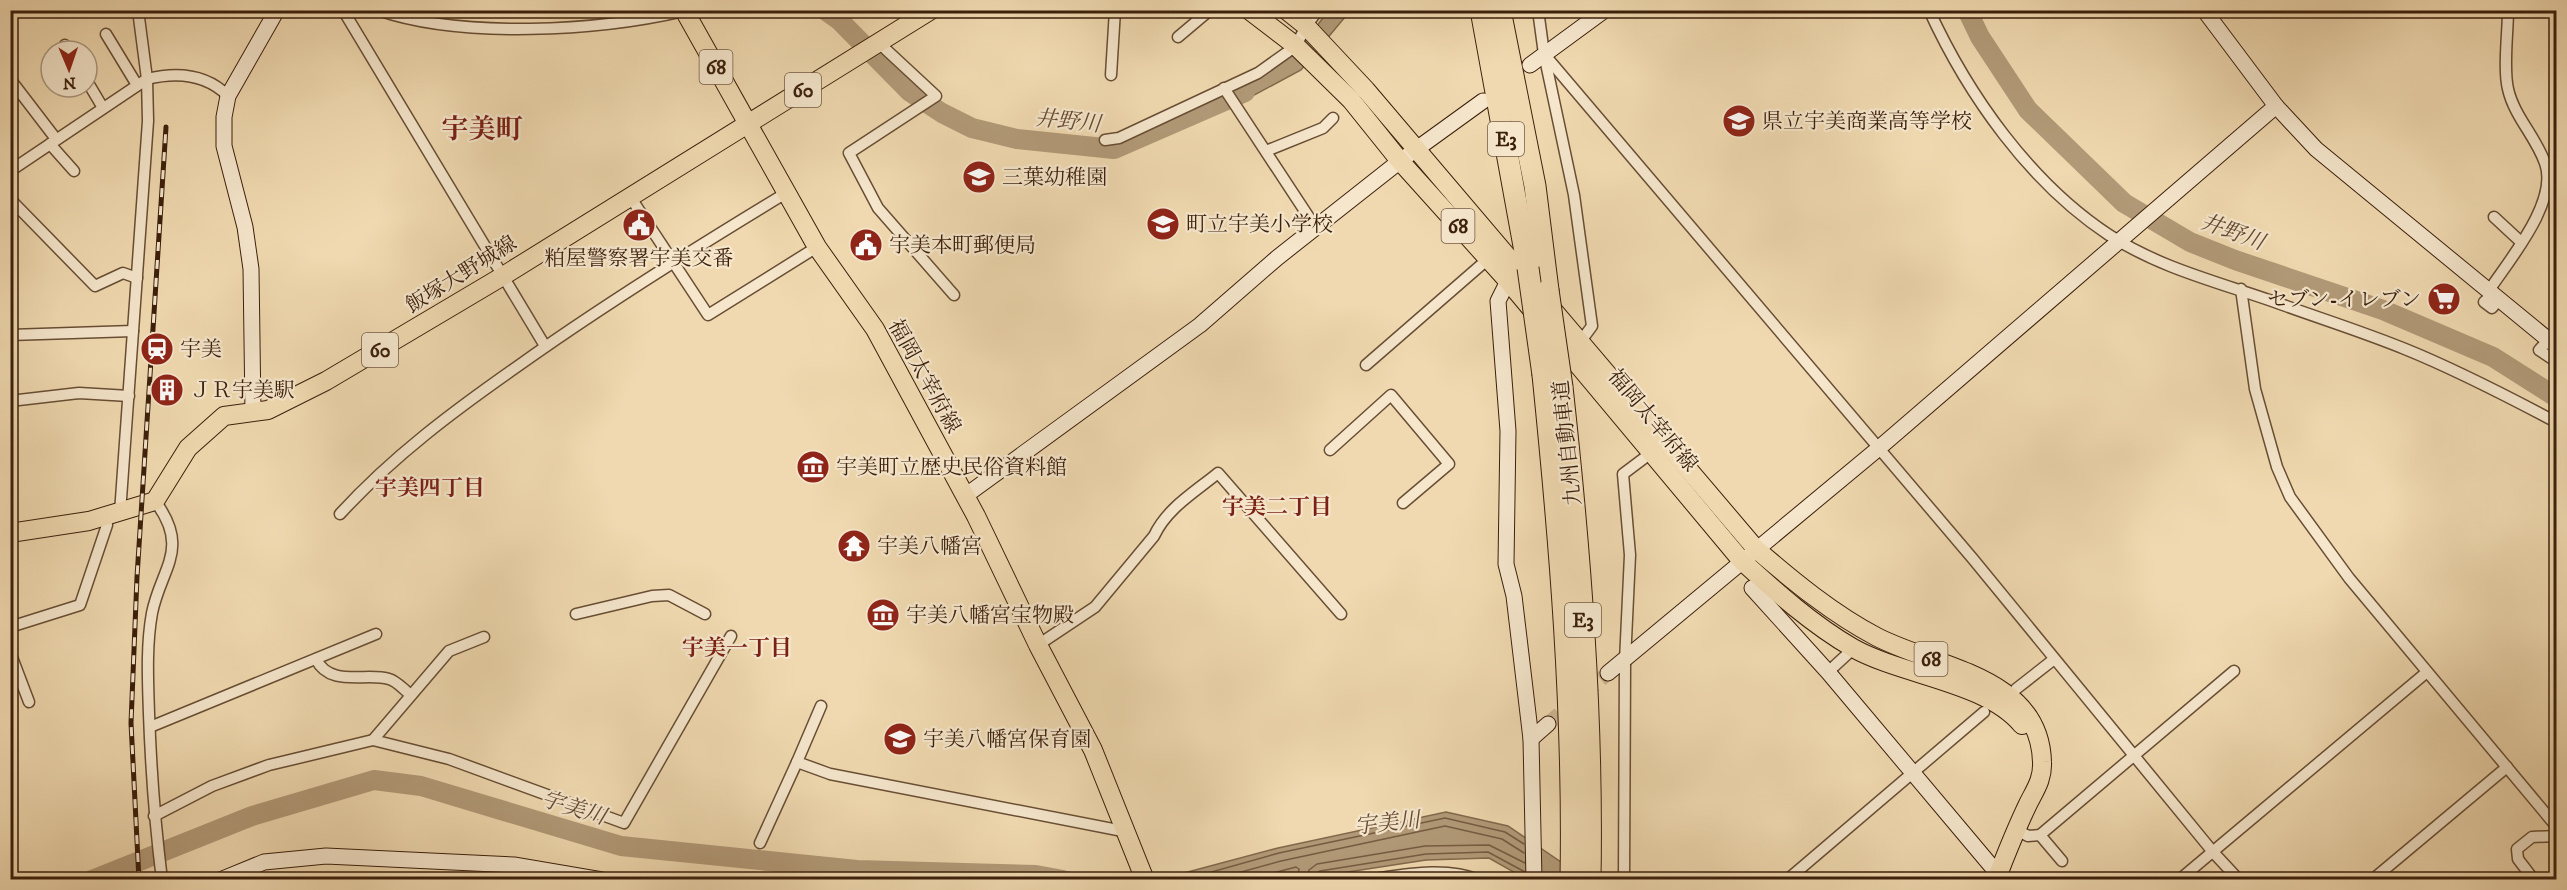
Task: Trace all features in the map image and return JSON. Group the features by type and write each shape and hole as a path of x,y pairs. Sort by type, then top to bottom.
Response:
{"highway":[{"name":"九州自動車道","path":"1481,10 1528,268 1543,375 1562,586 1572,838 1571,879"},
{"name":"九州自動車道","path":"1500,10 1535,186 1562,387 1581,586 1590,879"}],"main road":[{"name":"飯塚大野城線","path":"155,501 188,448 224,416 268,410 326,381 503,276 629,195 859,57 931,10"},
{"name":"福岡太宰府線","path":"1250,10 1296,46 1352,100 1400,161 1508,281 1651,453 1748,555 1877,637 1997,686 2012,696 2034,725 2041,745 2043,764 2039,785 2017,830 1999,878"},
{"name":"福岡太宰府線","path":"1286,10 1305,26 1366,90 1415,150 1581,341 1785,599 1854,648 1990,699 2012,712 2024,727 2034,765 2029,803"},
{"name":"福岡太宰府線","path":"684,11 817,247 875,329 965,496 1038,645 1093,750 1128,832 1144,878"},
{"path":"10,533 113,515 155,501"}],"street":[{"path":"10,627 80,605 107,525 113,515 129,396 148,121 142,82 138,10"},
{"path":"254,412 251,269 245,226 224,146 224,117 228,96 277,10"},
{"path":"343,10 545,346"},
{"path":"378,10 443,26 481,28 581,26 684,11"},
{"path":"1111,75 1115,10"},
{"path":"1178,37 1209,10"},
{"path":"1105,140 1129,133 1258,74 1296,46 1305,26 1318,10"},
{"path":"1538,10 1544,54 1574,195 1592,326 1581,341"},
{"path":"1530,65 1605,10"},
{"path":"1929,10 1971,87 2027,161 2066,201 2123,239 2197,277 2241,289 2406,349 2556,422"},
{"path":"2204,10 2298,132 2346,177 2553,343"},
{"path":"2494,294 2538,212 2546,193 2547,177 2545,163 2515,108 2507,87 2508,10"},
{"path":"106,33 142,82"},
{"path":"878,45 936,96 849,153 878,208 954,295"},
{"path":"1544,54 1879,448 2213,852 2239,879"},
{"path":"10,171 142,82 159,76 195,76 217,85 228,96"},
{"path":"10,79 74,171"},
{"path":"1225,90 1316,228"},
{"path":"98,99 103,108"},
{"path":"965,496 1200,325 1221,304 1400,161 1483,101"},
{"path":"1608,673 1879,448 2276,106"},
{"path":"1266,151 1323,128 1334,118"},
{"path":"340,514 409,447 545,346 672,262 786,193"},
{"path":"629,195 708,315 817,247"},
{"path":"10,199 15,211 95,286 123,273 136,278"},
{"path":"2494,217 2521,242"},
{"path":"1365,365 1488,259"},
{"path":"1508,281 1498,300 1508,431 1506,564 1514,596 1530,739 1534,879"},
{"path":"2241,289 2255,389 2277,467 2290,498 2346,575 2556,826"},
{"path":"10,335 134,331"},
{"path":"10,401 79,393 129,396"},
{"path":"1330,450 1390,395 1449,464 1403,503"},
{"path":"1624,879 1624,661 1630,555 1623,474 1651,453"},
{"path":"1038,645 1095,607 1154,536 1160,523 1178,505 1218,473 1341,614"},
{"path":"155,501 169,528 173,554 152,613 148,676 155,819 162,879"},
{"path":"1752,588 1828,672 1999,878"},
{"path":"576,614 652,596 669,595 705,614"},
{"path":"150,727 376,634"},
{"path":"155,819 212,786 269,765 373,740 449,759 624,823 731,636"},
{"path":"373,740 449,651 483,637"},
{"path":"1828,672 1854,648"},
{"path":"10,652 29,702"},
{"path":"316,659 319,666 354,680 382,677 392,680 411,695"},
{"path":"2016,689 2053,660"},
{"path":"2017,830 2028,836 2040,835 2133,754 2234,671"},
{"path":"2179,879 2427,672"},
{"path":"760,843 820,706"},
{"path":"1788,879 1914,775 1984,712"},
{"path":"1530,739 1548,724"},
{"path":"797,762 830,774 1128,832"},
{"path":"2372,879 2386,875 2507,767"},
{"path":"2040,835 2062,861"},
{"path":"2534,879 2518,859 2517,849 2532,837 2556,836"},
{"path":"220,879 264,862 326,855 514,865 603,879"},
{"path":"1367,879 1463,873 1479,879"}],"water":[{"path":"1328,11 1350,11 1301,70 1228,109 1215,98 1250,81 1291,53 1304,41"},
{"path":"1446,812 1508,826 1586,879 1526,879 1489,858 1426,860 1302,879 1136,880 1169,877 1278,848"},
{"path":"1050,870 1118,879 1053,879"}],"waterway":[{"name":"井野川","path":"825,10 839,20 910,92 942,113 972,128 1017,139 1114,149 1245,92"},
{"name":"井野川","path":"1967,10 1980,37 2028,110 2124,203 2190,242 2235,260 2383,310 2493,357 2556,397"},
{"name":"宇美川","path":"92,880 252,816 374,780 421,786 621,846 857,870 1036,875 1063,880"}],"tunnel":[{"path":"1548,724 1608,673"}],"railway":[{"path":"139,880 131,723 137,577 166,127"}],"place":[{"name":"県立宇美商業高等学校","path":"1739,121"},
{"name":"三葉幼稚園","path":"979,177"},
{"name":"町立宇美小学校","path":"1163,224"},
{"name":"粕屋警察署宇美交番","path":"639,225"},
{"name":"宇美本町郵便局","path":"866,245"},
{"name":"セブン-イレブン","path":"2444,299"},
{"name":"宇美","path":"157,349"},
{"name":"ＪＲ宇美駅","path":"167,390"},
{"name":"宇美町立歴史民俗資料館","path":"813,467"},
{"name":"宇美八幡宮","path":"854,546"},
{"name":"宇美八幡宮宝物殿","path":"883,615"},
{"name":"宇美八幡宮保育園","path":"900,739"}],"district":[{"name":"宇美町","path":"482,129"},
{"name":"宇美四丁目","path":"430,487"},
{"name":"宇美二丁目","path":"1277,506"},
{"name":"宇美一丁目","path":"737,647"}]}
